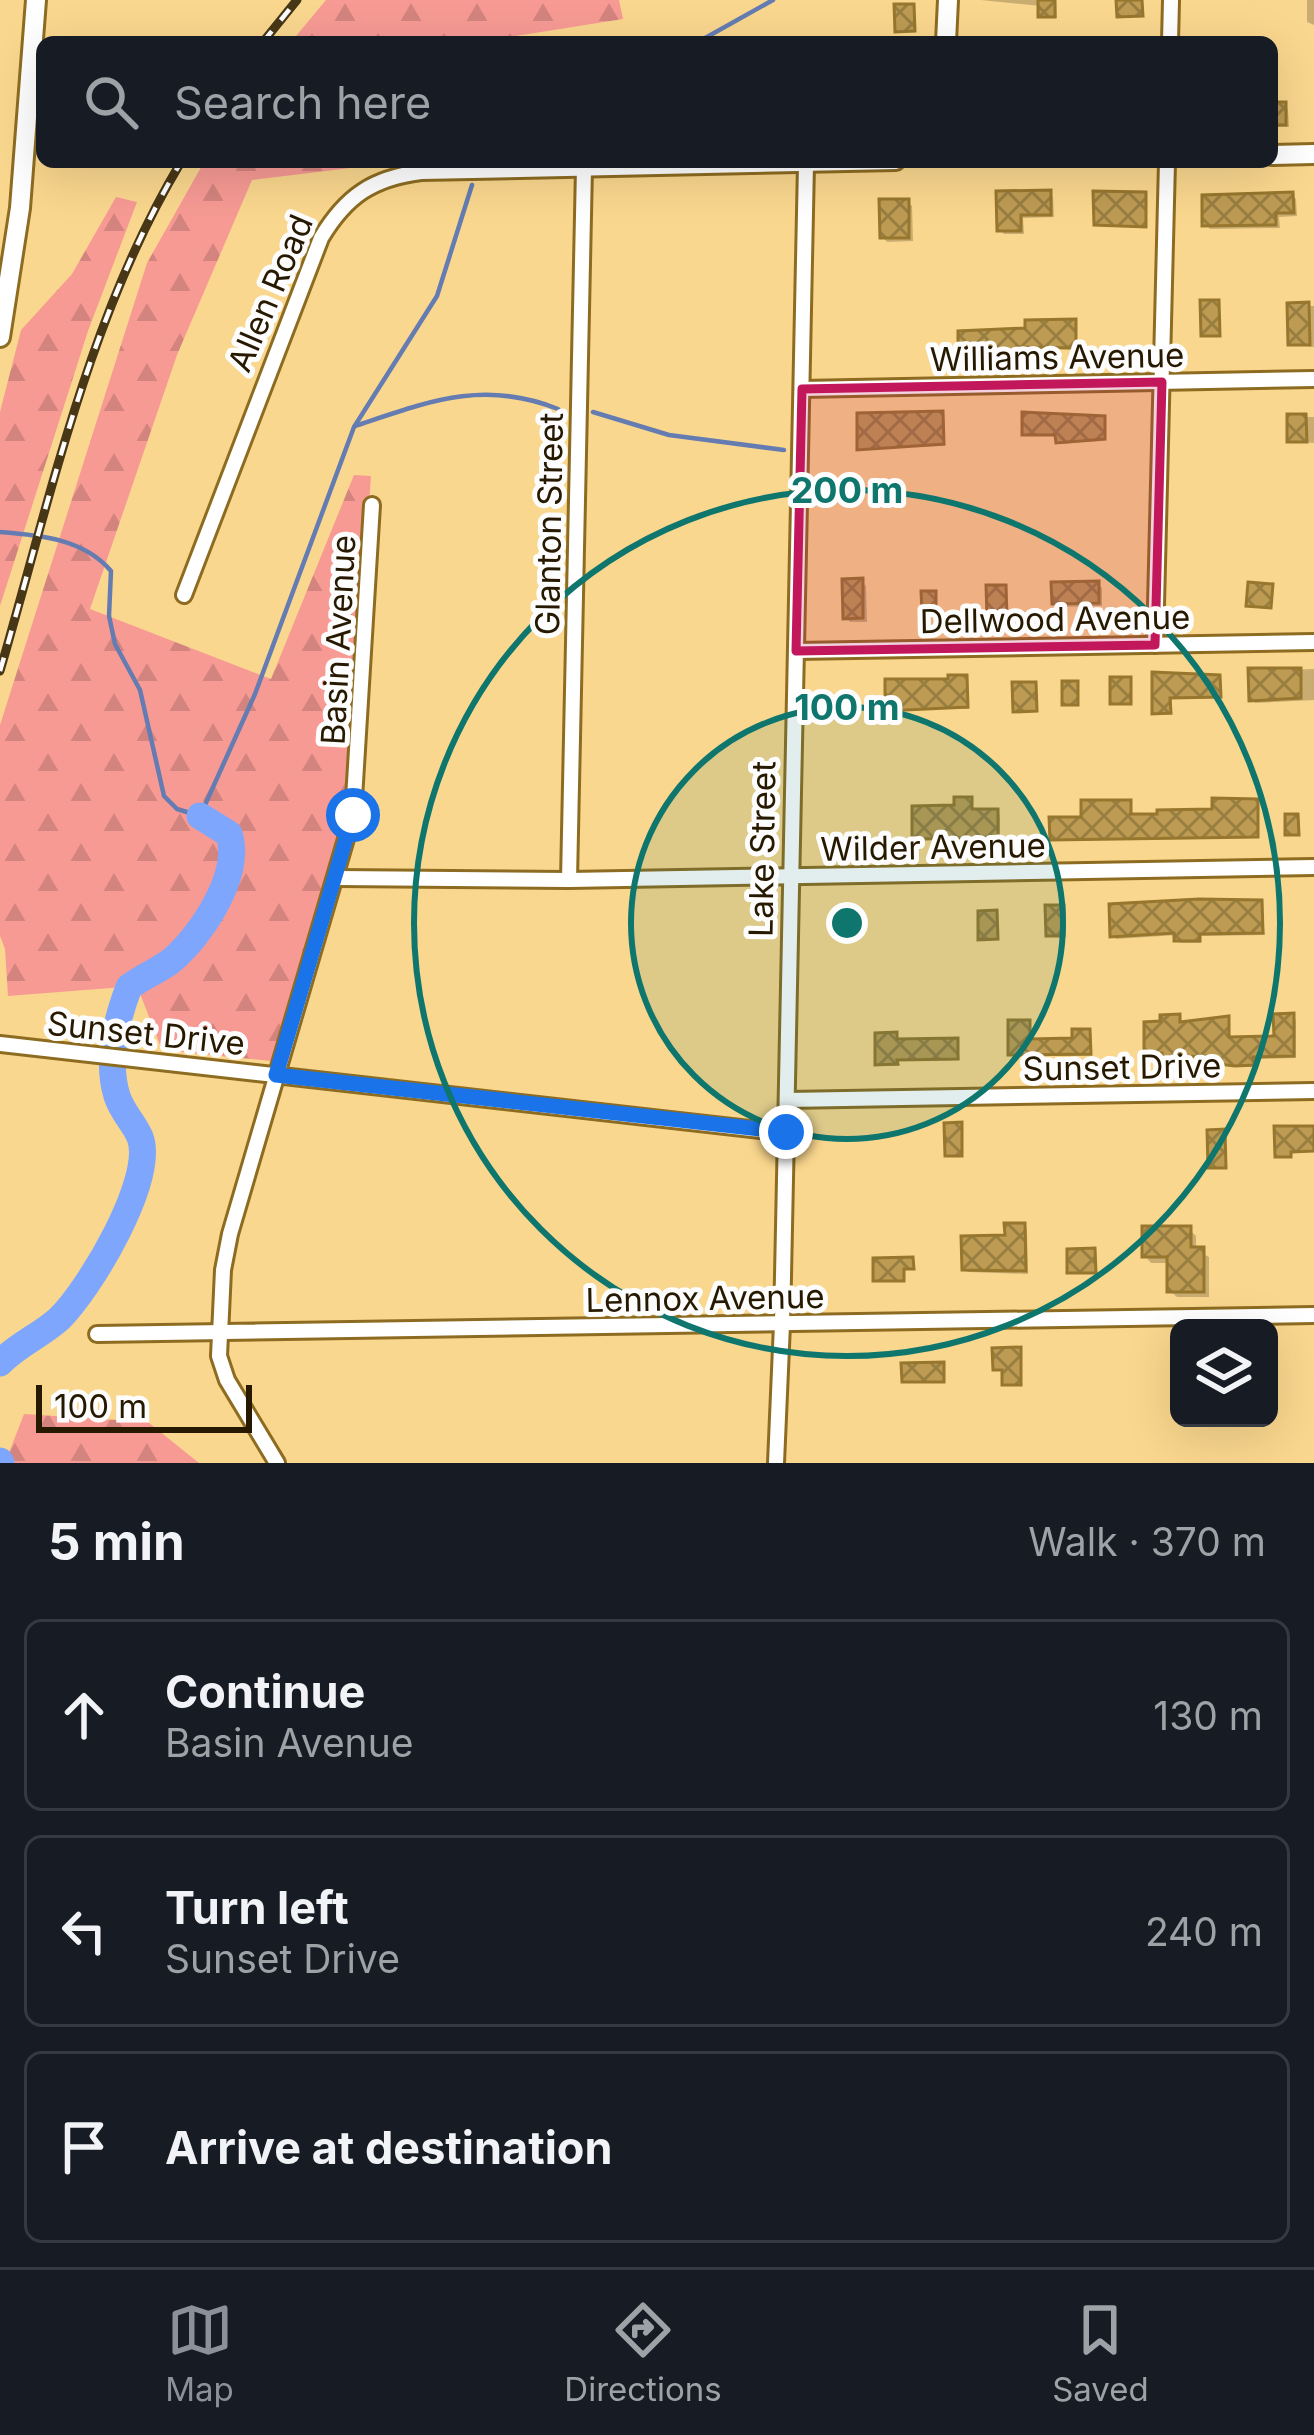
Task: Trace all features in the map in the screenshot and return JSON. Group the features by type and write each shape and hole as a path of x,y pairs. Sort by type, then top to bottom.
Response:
{"street":[{"path":"0,337 20,208 36,0"},
{"path":"946,36 948,0"},
{"path":"1170,36 1171,0"},
{"path":"1278,155 1314,154"},
{"name":"Allen Road","path":"184,595 315,252 332,218 346,203 376,181 398,175 584,168"},
{"name":"Glanton Street","path":"569,880 584,168"},
{"name":"Lake Street","path":"776,1463 806,168"},
{"path":"1155,645 1167,168"},
{"name":"Williams Avenue","path":"802,389 1314,379"},
{"name":"Basin Avenue","path":"277,1463 227,1380 219,1356 220,1333 230,1234 348,842 356,788 372,505"},
{"name":"Dellwood Avenue","path":"796,651 1314,642"},
{"name":"Wilder Avenue","path":"337,878 569,880 1314,867"},
{"name":"Sunset Drive","path":"0,1045 786,1132"},
{"name":"Sunset Drive","path":"787,1100 1314,1091"},
{"name":"Lennox Avenue","path":"98,1334 1314,1316"}],"highlighted area":[{"path":"1162,382 1155,645 796,651 802,389"}],"green space":[{"path":"326,0 619,0 623,19 517,36 296,36"},
{"path":"201,168 351,168 252,180 177,355 90,609 271,679 354,475 371,476 349,789 320,907 271,1061 162,1050 137,986 8,996 0,936 0,725 147,263"},
{"path":"116,197 137,202 88,331 0,606 0,412 21,330 72,274"},
{"path":"24,1414 148,1422 199,1463 5,1463"}],"building":[{"path":"1038,0 1055,0 1055,17 1038,17"},
{"path":"1116,0 1142,0 1143,16 1117,17"},
{"path":"894,4 914,4 915,31 895,32"},
{"path":"1278,102 1286,102 1286,125 1278,125"},
{"path":"1051,190 1051,215 1021,215 1021,231 997,231 996,191"},
{"path":"1093,191 1146,192 1146,227 1094,225"},
{"path":"1293,192 1294,213 1276,213 1276,225 1202,226 1202,195"},
{"path":"879,199 909,199 909,238 880,238"},
{"path":"1200,300 1219,300 1220,336 1201,336"},
{"path":"1309,302 1310,345 1288,345 1287,303"},
{"path":"1076,319 1076,348 1016,347 1016,358 995,358 995,349 958,350 958,331 1025,328 1025,320"},
{"path":"943,411 944,444 857,450 857,413"},
{"path":"1022,412 1105,416 1105,439 1056,443 1055,435 1022,435"},
{"path":"1287,414 1306,414 1307,442 1287,442"},
{"path":"863,578 863,618 843,619 842,579"},
{"path":"1099,581 1099,603 1052,604 1051,582"},
{"path":"1248,582 1273,584 1271,608 1246,606"},
{"path":"986,585 1006,585 1007,617 987,618"},
{"path":"921,591 936,591 936,613 922,613"},
{"path":"1248,668 1301,668 1301,698 1249,701"},
{"path":"1152,672 1220,675 1221,697 1170,698 1171,713 1152,714"},
{"path":"948,675 967,675 968,707 885,711 885,679 948,679"},
{"path":"1110,677 1131,677 1131,704 1110,704"},
{"path":"1062,681 1078,681 1078,705 1062,705"},
{"path":"1012,682 1036,682 1037,711 1013,712"},
{"path":"954,797 972,797 972,809 998,809 998,837 912,839 912,806 954,805"},
{"path":"1212,798 1258,799 1258,837 1050,840 1049,817 1081,817 1081,800 1131,800 1131,814 1157,814 1157,810 1212,809"},
{"path":"1285,814 1298,814 1299,835 1285,835"},
{"path":"1262,900 1263,933 1200,934 1200,941 1174,941 1174,933 1110,937 1109,904"},
{"path":"1045,905 1064,905 1064,936 1046,936"},
{"path":"997,910 998,939 978,940 978,911"},
{"path":"1294,1013 1294,1056 1253,1057 1254,1065 1235,1066 1209,1063 1209,1056 1144,1053 1144,1022 1160,1021 1160,1015 1180,1014 1180,1022 1229,1016 1229,1037 1274,1036 1273,1014"},
{"path":"1008,1020 1030,1020 1030,1039 1072,1038 1072,1029 1090,1029 1091,1054 1008,1055"},
{"path":"897,1032 897,1039 958,1038 958,1059 875,1065 875,1033"},
{"path":"962,1122 962,1156 945,1156 944,1123"},
{"path":"1274,1126 1314,1126 1314,1151 1275,1157"},
{"path":"1225,1129 1226,1168 1208,1168 1207,1130"},
{"path":"1004,1223 1025,1223 1026,1271 962,1270 961,1236 1005,1235"},
{"path":"1142,1226 1191,1226 1191,1247 1204,1247 1204,1292 1167,1292 1167,1257 1142,1257"},
{"path":"1095,1248 1096,1273 1067,1273 1067,1249"},
{"path":"913,1257 914,1269 904,1269 904,1281 873,1281 873,1258"},
{"path":"1021,1347 1021,1385 1002,1385 1002,1370 993,1370 992,1348"},
{"path":"944,1362 944,1382 902,1382 901,1363"}],"waterway":[{"path":"709,36 773,0"},
{"path":"0,532 75,545 111,571 109,616 115,644 140,690 164,796 177,809 200,816 255,694 354,427 437,296 472,185"},
{"path":"355,426 455,397 505,396 558,409"},
{"path":"593,412 669,435 784,450"},
{"path":"0,1363 72,1305 102,1260 129,1205 142,1156 140,1137 117,1096 114,1041 129,987 183,950 225,885 232,850 229,834 200,816"}],"railway":[{"path":"268,36 297,0"},
{"path":"0,671 96,346 149,221 178,168"}],"route":[{"path":"353,815 276,1075 786,1132"}]}
